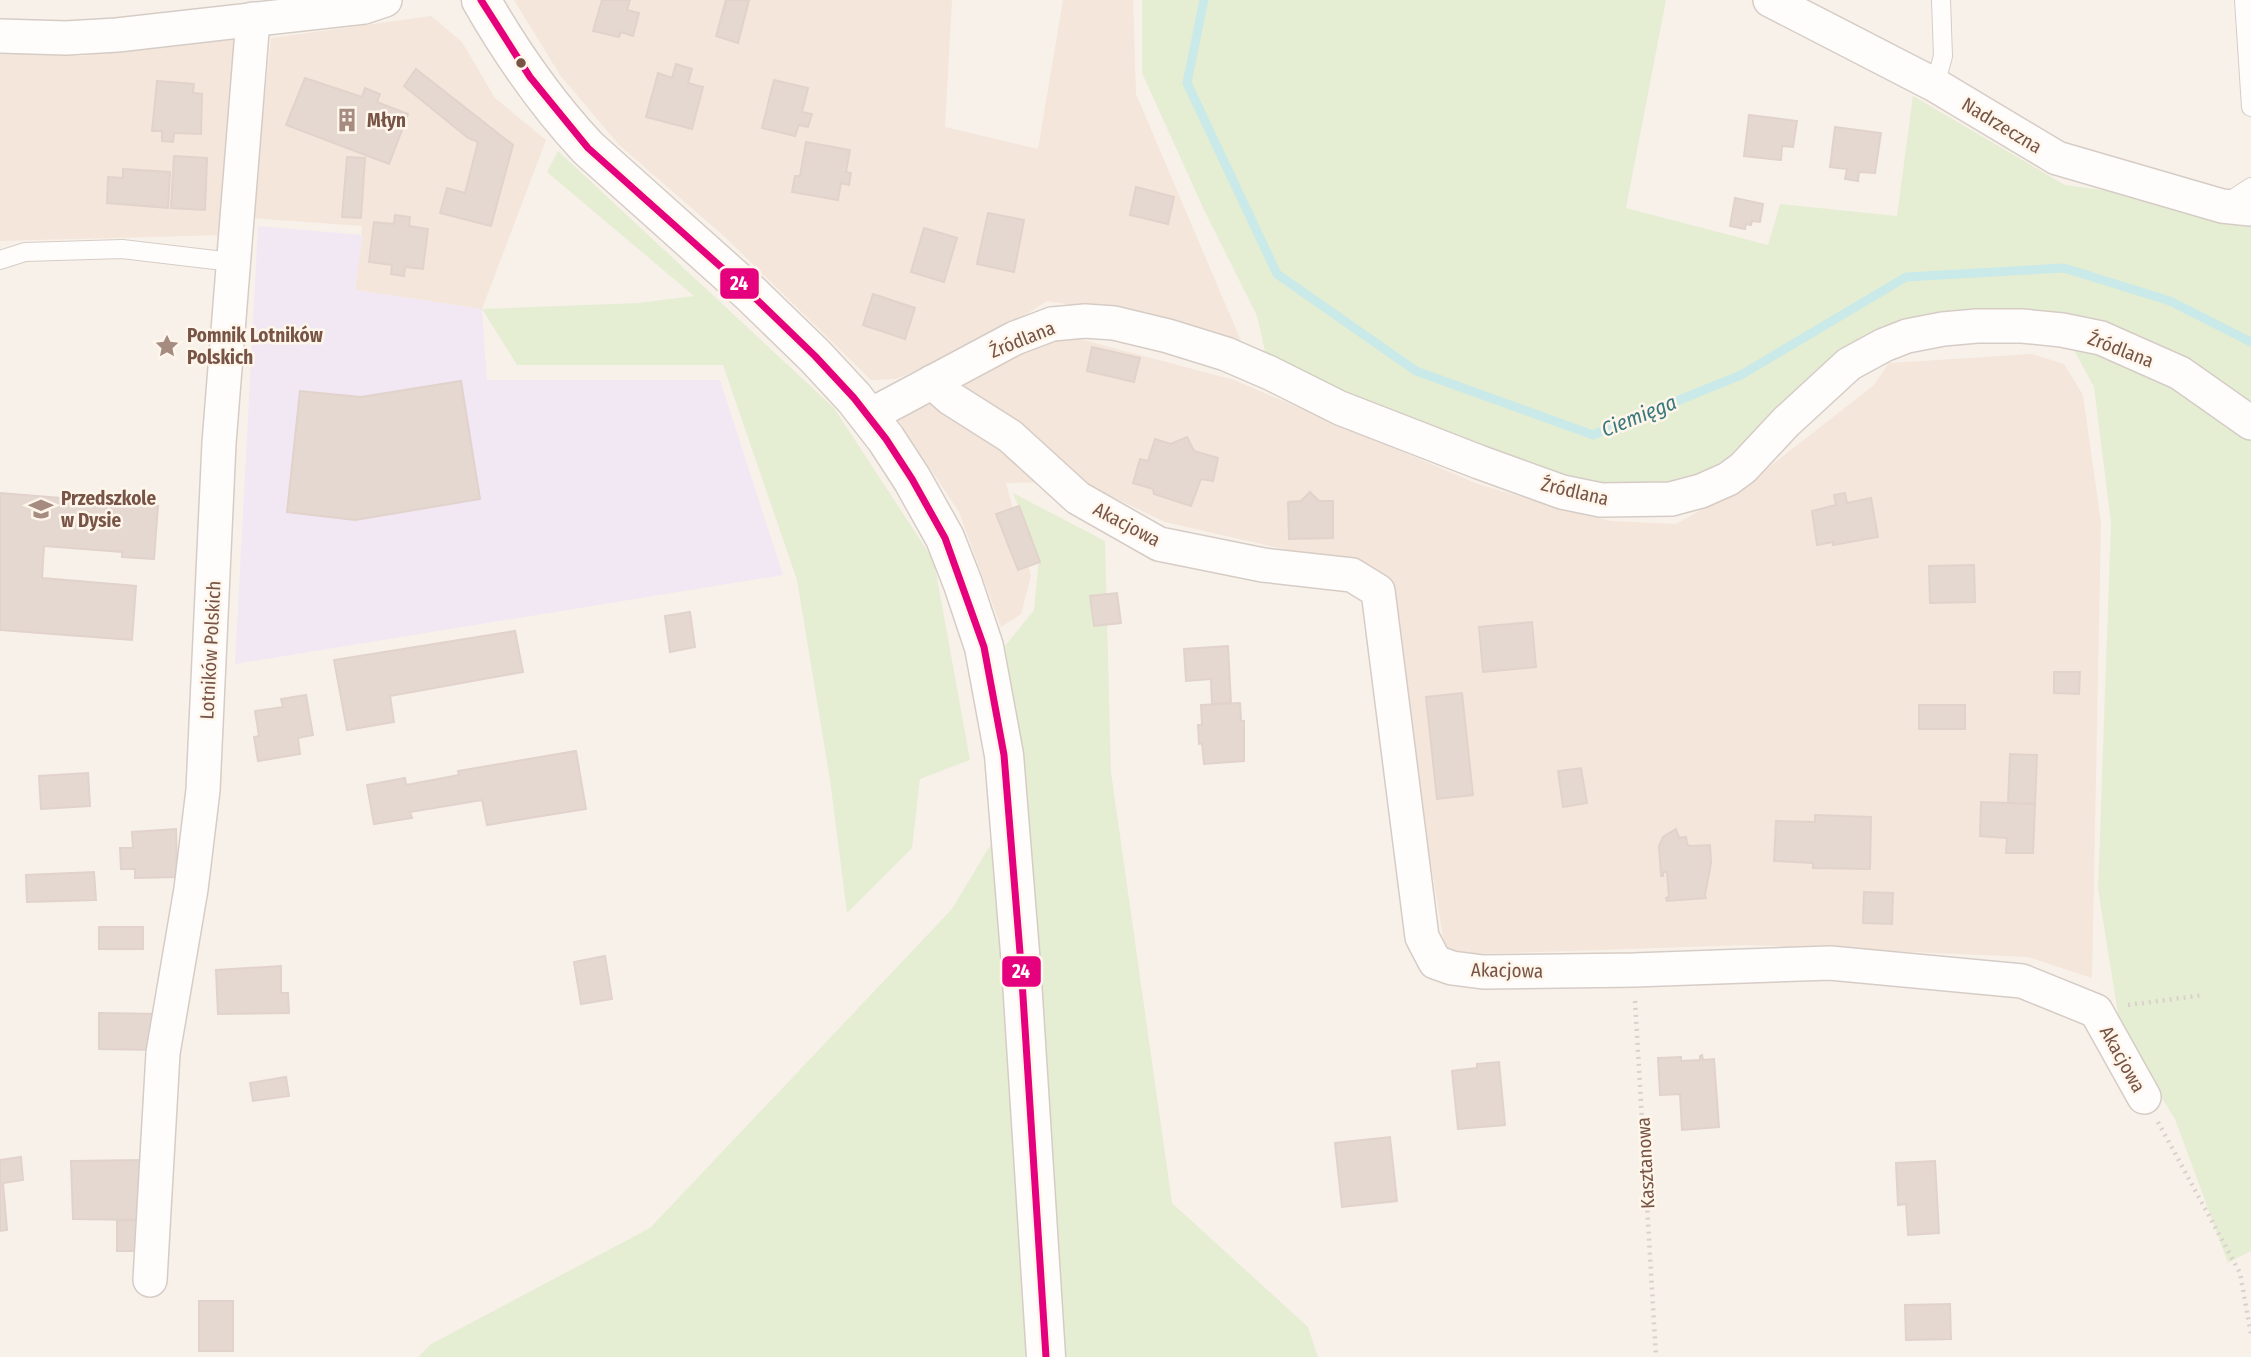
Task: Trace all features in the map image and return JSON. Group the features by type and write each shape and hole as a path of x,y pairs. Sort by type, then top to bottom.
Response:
{"street":[{"path":"0,36 104,36 364,7 385,0"},
{"path":"481,0 529,78 564,123 588,148 726,270 835,376 869,416 912,479 945,538 978,625 996,699 1004,755 1046,1357"},
{"name":"Nadrzeczna","path":"1770,0 1935,85 2057,158 2236,208"},
{"name":"Lotników Polskich","path":"150,1280 163,1053 191,889 203,790 219,443 253,19"},
{"name":"Źródlana","path":"869,416 1015,338 1052,324 1085,321 1114,323 1226,354 1378,423 1563,492 1601,500 1671,499 1728,480 1744,468 1786,422 1849,364 1907,336 1943,329 2022,326 2063,330 2101,338 2180,373 2251,423"},
{"name":"Akacjowa","path":"932,382 950,398 1010,436 1078,498 1159,544 1263,565 1352,575 1378,591 1422,937 1435,962 1452,968 1483,972 1830,963 2022,981 2096,1011 2144,1097"}],"lane":[{"path":"1935,85 1943,56 1941,0"},
{"path":"2245,0 2251,107"},
{"path":"2236,208 2251,187"},
{"path":"0,260 25,252 122,249 232,262"}],"path":[{"name":"Kasztanowa","path":"1634,970 1656,1357"},
{"path":"2096,1011 2204,995"},
{"name":"Akacjowa","path":"2144,1097 2240,1273 2251,1334"}],"shaded area":[{"path":"514,0 952,0 945,127 1038,149 1063,0 1133,0 1136,94 1244,348 1100,309 1047,301 989,338 896,379 871,380 725,237 619,145 560,75"},
{"path":"431,16 462,42 495,98 546,140 482,309 355,290 362,226 252,218 271,38"},
{"path":"236,35 225,235 0,241 0,50 81,56"},
{"path":"258,226 363,235 355,290 482,309 487,380 720,380 783,575 235,664"},
{"path":"1051,337 1080,339 1234,380 1478,484 1611,521 1676,524 1746,485 1874,385 1889,363 2032,354 2064,364 2083,395 2101,523 2092,978 2028,957 1748,945 1446,955 1379,571 1165,522 1081,482 1006,483 1031,576 1021,614 1001,627 959,512 898,420"}],"green space":[{"path":"1142,0 1666,0 1626,208 1768,245 1780,204 1897,216 1913,96 2065,185 2223,206 2251,187 2251,1251 2228,1263 2175,1119 2151,1081 2118,1014 2098,889 2111,523 2094,387 2063,330 1907,336 1728,479 1562,492 1270,373 1257,316 1205,212 1142,73"},
{"path":"558,151 834,408 934,561 970,760 920,779 912,848 847,913 830,780 797,580 723,365 517,365 482,309 638,303 694,296 547,172"},
{"path":"1013,493 1105,541 1111,772 1172,1203 1308,1327 1318,1357 418,1357 431,1344 650,1228 952,909 1024,789 1005,646 1034,610 1039,557"}],"building":[{"path":"602,0 630,0 627,10 639,13 633,36 621,32 619,37 593,31"},
{"path":"726,0 749,0 738,43 716,36"},
{"path":"676,64 692,69 688,83 703,87 692,129 646,117 658,73 672,78"},
{"path":"416,69 513,145 491,226 440,213 447,188 465,193 478,142 468,138 404,86"},
{"name":"Młyn","path":"305,78 362,97 365,88 380,94 377,102 408,114 389,164 286,125"},
{"path":"774,80 808,88 802,112 812,114 808,127 799,125 795,136 762,128"},
{"path":"157,81 194,84 193,93 202,94 201,134 174,133 173,142 162,141 162,131 152,131"},
{"path":"1749,115 1797,121 1793,147 1782,146 1781,160 1744,156"},
{"path":"1835,127 1881,133 1875,173 1859,172 1858,181 1845,179 1847,169 1830,167"},
{"path":"806,142 850,150 846,172 851,173 849,185 841,183 838,200 792,192 795,176 800,176"},
{"path":"174,156 207,158 205,210 171,208"},
{"path":"347,157 365,158 361,218 342,217"},
{"path":"123,169 170,172 168,208 107,203 108,177 123,178"},
{"path":"1136,187 1174,197 1168,224 1130,215"},
{"path":"1735,198 1763,204 1760,222 1752,221 1751,225 1746,224 1745,229 1730,226"},
{"path":"988,213 1024,220 1014,272 977,264"},
{"path":"395,215 410,217 409,226 428,229 423,269 405,267 404,276 391,274 392,265 369,262 374,222 394,224"},
{"path":"924,228 957,238 944,282 911,272"},
{"path":"873,294 915,308 905,339 863,325"},
{"path":"1092,347 1140,358 1134,382 1087,371"},
{"path":"461,381 480,499 355,520 287,512 300,391 361,397"},
{"path":"1187,437 1194,451 1218,458 1213,481 1201,479 1191,506 1154,494 1153,489 1133,483 1140,459 1148,461 1155,439 1171,444"},
{"path":"1310,492 1319,501 1333,501 1333,538 1289,539 1288,502 1301,501"},
{"path":"0,493 158,506 154,559 122,557 122,552 44,546 42,578 136,586 132,640 0,630"},
{"path":"1845,493 1847,503 1871,498 1878,537 1817,545 1812,511 1836,505 1834,495"},
{"path":"1019,506 1040,562 1018,570 996,514"},
{"path":"1974,565 1975,602 1930,603 1929,566"},
{"path":"1117,593 1121,623 1094,626 1090,596"},
{"path":"690,612 695,647 670,652 665,616"},
{"path":"1532,622 1536,667 1483,672 1479,627"},
{"path":"515,631 523,672 390,696 394,722 347,730 334,660"},
{"path":"1228,646 1231,703 1212,704 1211,679 1186,681 1184,649"},
{"path":"2054,672 2080,672 2079,694 2054,693"},
{"path":"1462,693 1473,795 1437,799 1426,697"},
{"path":"306,695 313,735 298,738 300,754 258,761 254,737 259,736 255,711 283,707 281,699"},
{"path":"1240,703 1241,721 1244,721 1244,761 1204,764 1198,725 1202,725 1201,705"},
{"path":"1919,705 1965,705 1965,729 1919,729"},
{"path":"576,751 586,809 487,825 482,800 410,812 412,818 374,824 367,785 405,778 406,785 459,775 458,771"},
{"path":"2010,754 2037,755 2035,804 2008,803"},
{"path":"1581,768 1587,803 1563,807 1558,771"},
{"path":"88,773 90,806 41,809 39,776"},
{"path":"1981,802 2035,804 2033,853 2006,853 2007,838 1980,836"},
{"path":"1815,815 1871,817 1870,869 1813,868 1813,863 1774,861 1776,821 1815,822"},
{"path":"176,829 177,877 135,878 135,869 121,869 120,848 133,848 132,832"},
{"path":"1676,829 1679,838 1686,837 1690,846 1710,845 1711,863 1706,898 1667,901 1667,872 1663,872 1661,876 1659,846 1663,837"},
{"path":"94,872 96,900 27,902 26,875"},
{"path":"1864,892 1893,893 1892,924 1863,923"},
{"path":"99,927 143,927 143,949 99,949"},
{"path":"605,956 612,999 581,1004 574,962"},
{"path":"281,966 281,993 288,993 289,1013 218,1014 216,970"},
{"path":"99,1013 159,1014 158,1050 99,1049"},
{"path":"1702,1055 1703,1060 1714,1059 1719,1127 1682,1130 1680,1094 1660,1095 1658,1058 1700,1060"},
{"path":"1499,1062 1505,1125 1458,1129 1452,1071 1477,1068 1477,1064"},
{"path":"286,1077 289,1096 253,1101 250,1083"},
{"path":"1390,1137 1397,1201 1342,1207 1335,1143"},
{"path":"21,1157 23,1180 3,1183 7,1230 0,1231 0,1160"},
{"path":"143,1160 144,1220 73,1219 71,1161"},
{"path":"1935,1161 1939,1233 1908,1235 1906,1204 1898,1205 1896,1163"},
{"path":"117,1220 144,1220 143,1251 117,1251"},
{"path":"199,1301 233,1301 233,1351 199,1351"},
{"path":"1950,1304 1951,1339 1906,1340 1905,1305"}],"waterway":[{"name":"Ciemięga","path":"1204,0 1187,83 1277,274 1416,371 1593,435 1741,375 1906,277 2064,268 2170,301 2251,342"}],"transit line":[{"name":"24","path":"481,0 530,77 588,148 749,292 854,398 886,439 945,538 984,647 1004,755 1021,965 1046,1357"}],"place":[{"name":"Młyn","path":"347,120"},
{"name":"Pomnik Lotników Polskich","path":"167,346"},
{"name":"Przedszkole w Dysie","path":"41,509"}]}
